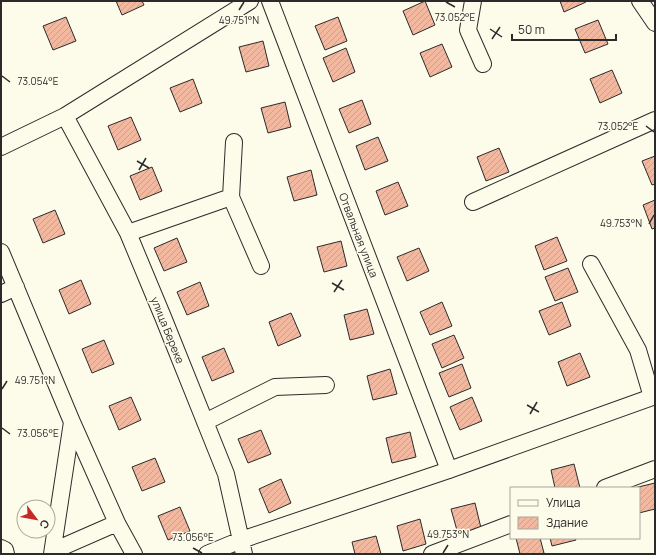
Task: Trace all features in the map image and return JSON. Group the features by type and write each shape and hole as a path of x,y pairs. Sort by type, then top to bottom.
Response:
{"street":[{"path":"1,147 65,116 250,1"},
{"name":"Отвальная улица","path":"270,1 449,470"},
{"path":"473,1 468,30 483,64"},
{"path":"640,1 655,23"},
{"name":"улица Береке","path":"65,116 128,233 226,474 243,547"},
{"path":"473,202 655,120"},
{"path":"234,142 231,197 261,266"},
{"path":"128,233 231,197"},
{"path":"1,252 72,422 117,523 134,554"},
{"path":"207,554 243,547 449,470 653,397 638,350 591,264"},
{"path":"1,294 16,287"},
{"path":"205,422 275,387 326,385"},
{"path":"53,553 72,422"},
{"path":"608,487 655,469"},
{"path":"53,553 117,523"},
{"path":"432,554 510,524"},
{"path":"1,548 5,550 6,554"}],"building":[{"path":"116,1 142,1 144,5 122,15"},
{"path":"425,1 435,25 413,35 403,11"},
{"path":"560,1 586,1 586,2 564,12"},
{"path":"66,17 76,41 53,50 43,26"},
{"path":"338,17 347,41 325,50 315,26"},
{"path":"598,20 608,44 585,53 575,29"},
{"path":"263,41 269,66 246,72 239,47"},
{"path":"442,44 452,67 430,77 420,53"},
{"path":"346,48 355,72 333,82 323,58"},
{"path":"612,70 622,93 600,103 590,79"},
{"path":"193,79 202,103 180,112 170,88"},
{"path":"362,100 371,124 349,133 339,109"},
{"path":"285,102 291,127 268,133 261,108"},
{"path":"131,117 141,140 118,150 108,126"},
{"path":"378,137 388,161 365,170 356,146"},
{"path":"499,148 509,172 486,181 477,157"},
{"path":"655,156 655,184 652,185 642,161"},
{"path":"152,167 162,191 140,200 130,176"},
{"path":"311,170 317,195 294,201 287,177"},
{"path":"398,182 408,206 385,215 376,191"},
{"path":"655,200 655,228 652,229 643,205"},
{"path":"55,210 65,234 43,243 33,219"},
{"path":"557,237 567,261 544,270 535,246"},
{"path":"177,238 187,262 164,271 154,248"},
{"path":"341,241 347,266 324,272 317,247"},
{"path":"419,248 429,271 407,281 397,257"},
{"path":"568,268 578,292 555,301 545,277"},
{"path":"81,280 91,304 69,314 59,290"},
{"path":"200,282 209,306 187,315 177,292"},
{"path":"442,302 452,326 430,335 420,312"},
{"path":"562,302 571,326 549,335 539,311"},
{"path":"367,309 374,334 350,340 344,315"},
{"path":"291,313 301,336 278,346 269,322"},
{"path":"454,335 464,358 442,368 432,344"},
{"path":"104,340 114,364 92,373 82,349"},
{"path":"224,348 234,372 212,381 202,357"},
{"path":"580,353 590,377 567,386 558,362"},
{"path":"462,364 471,388 449,397 439,373"},
{"path":"390,369 397,394 373,400 367,376"},
{"path":"131,397 141,420 119,430 109,406"},
{"path":"472,397 482,421 460,430 450,407"},
{"path":"261,430 271,454 248,463 238,439"},
{"path":"410,432 416,457 392,463 386,438"},
{"path":"155,458 165,482 142,491 132,467"},
{"path":"574,464 580,487 555,487 551,470"},
{"path":"281,479 291,503 269,513 259,489"},
{"path":"655,483 655,509 640,513 640,487 638,487"},
{"path":"475,503 481,528 458,534 451,509"},
{"path":"180,507 190,531 168,540 158,516"},
{"path":"420,519 426,544 403,551 397,526"},
{"path":"376,536 381,554 355,554 352,542"},
{"path":"516,539 540,539 544,553 520,554"},
{"path":"550,539 576,540 552,546"}]}
